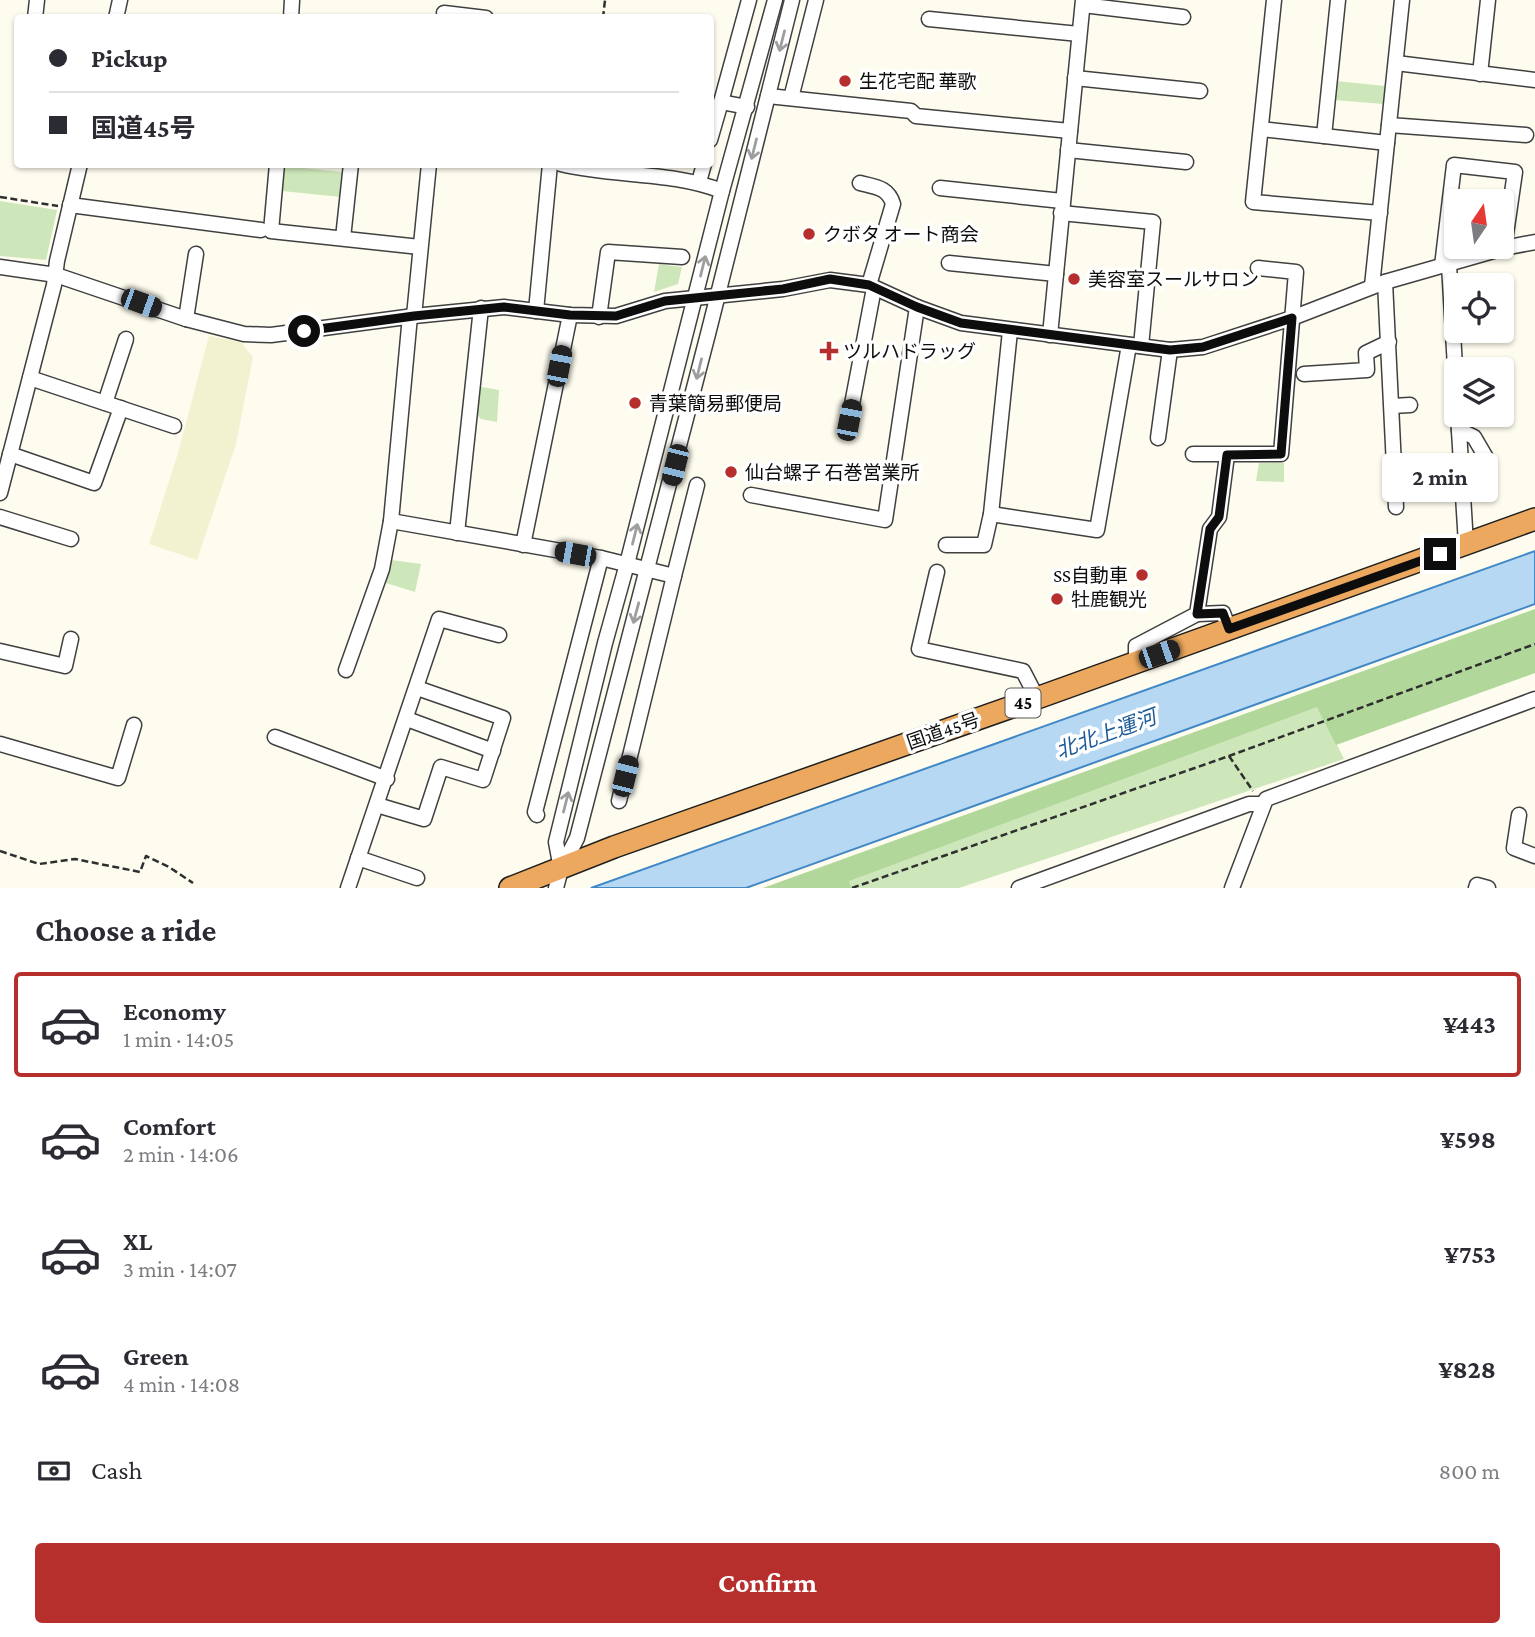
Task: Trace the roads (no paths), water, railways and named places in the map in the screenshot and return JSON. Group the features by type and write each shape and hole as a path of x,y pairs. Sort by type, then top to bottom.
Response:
{"highway":[{"name":"国道45号","path":"510,888 558,881 614,847 1535,519"}],"street":[{"path":"714,126 749,0"},
{"path":"558,881 556,842 605,643 628,564 722,191 775,0"},
{"path":"558,881 577,838 792,0"},
{"path":"791,98 816,0"},
{"path":"1273,0 1253,202 1380,213"},
{"path":"1324,136 1338,0"},
{"path":"1396,507 1390,342 1379,284 1380,213 1402,0"},
{"path":"1480,74 1488,0"},
{"path":"1050,335 1083,3 1183,17"},
{"path":"444,10 465,14"},
{"path":"929,19 1079,34"},
{"path":"1396,63 1535,80"},
{"path":"1075,78 1200,91"},
{"path":"768,96 911,111 916,116 1070,131"},
{"path":"721,102 747,107"},
{"path":"1389,125 1526,135"},
{"path":"1261,129 1387,143"},
{"path":"1068,150 1186,162"},
{"path":"1452,189 1454,165 1515,172 1513,189"},
{"path":"0,494 56,275 65,206 79,168"},
{"path":"277,168 271,231 421,247"},
{"path":"343,238 351,168"},
{"path":"346,670 382,569 391,521 429,168"},
{"path":"536,311 550,168"},
{"path":"576,168 699,182 722,191"},
{"path":"699,182 703,168"},
{"path":"849,420 872,286 893,204 890,195 884,190 860,183"},
{"path":"940,188 1153,222 1135,346 1097,530 991,514"},
{"path":"65,206 261,230"},
{"path":"1514,246 1535,243"},
{"path":"599,317 608,252 682,257"},
{"path":"186,319 196,254"},
{"path":"1447,259 1447,273"},
{"path":"0,267 56,275 186,319 244,334 271,335 481,308 504,307 570,315 616,316 665,301 783,289 830,279 872,286 917,307 961,323 1170,350 1203,347 1292,318 1379,284 1469,259"},
{"path":"949,263 1056,274"},
{"path":"1193,454 1281,454 1296,272 1258,268"},
{"path":"751,495 885,520 917,307"},
{"path":"457,533 481,308"},
{"path":"523,545 570,315"},
{"path":"946,545 984,545 991,514 1010,331"},
{"path":"105,403 126,339"},
{"path":"1304,374 1367,370 1366,353 1390,342"},
{"path":"1158,438 1170,350"},
{"path":"30,378 174,426"},
{"path":"1392,406 1410,404"},
{"path":"10,454 94,483 121,408"},
{"path":"1459,427 1466,544"},
{"path":"1459,430 1474,437 1488,461"},
{"path":"1197,614 1210,529 1219,517 1227,455"},
{"path":"619,801 697,485"},
{"path":"0,517 71,539"},
{"path":"391,521 601,558 674,576"},
{"path":"537,815 535,812 601,558"},
{"path":"937,572 919,649 1023,671 1037,698"},
{"path":"1136,663 1136,646 1197,614 1223,613 1229,629"},
{"path":"348,888 439,619 499,635"},
{"path":"0,651 65,666 71,639"},
{"path":"377,804 424,820 441,767 483,780 493,751 503,718 417,688"},
{"path":"1232,888 1266,799 1535,699"},
{"path":"407,719 493,751"},
{"path":"0,744 118,778 134,725"},
{"path":"275,737 387,779"},
{"path":"1019,888 1249,804 1262,804"},
{"path":"1519,815 1514,848 1535,856"},
{"path":"358,858 417,878"},
{"path":"1476,888 1477,885 1488,888"}],"water":[{"name":"北北上運河","path":"1535,551 1535,604 746,888 591,888"}],"place":[{"name":"生花宅配 華歌","path":"845,81"},
{"name":"クボタ オート商会","path":"809,234"},
{"name":"美容室スールサロン","path":"1074,279"},
{"name":"ツルハドラッグ","path":"829,351"},
{"name":"青葉簡易郵便局","path":"635,403"},
{"name":"仙台螺子 石巻営業所","path":"731,472"},
{"name":"SS自動車","path":"1142,575"},
{"name":"牡鹿観光","path":"1057,599"}]}
